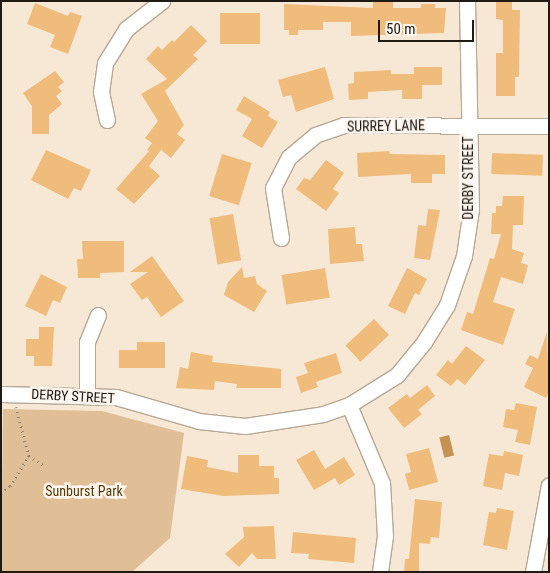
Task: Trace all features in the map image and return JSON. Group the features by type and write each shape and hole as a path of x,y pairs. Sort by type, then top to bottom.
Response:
{"street":[{"path":"107,120 101,79 106,63 126,29 162,1"},
{"name":"DERBY STREET","path":"1,394 87,394 116,397 199,421 245,426 300,420 349,405 397,374 424,342 457,281 464,256 471,209 467,1"},
{"name":"SURREY LANE","path":"281,238 273,188 289,157 315,135 344,125 549,126"},
{"path":"87,394 87,342 98,315"},
{"path":"349,405 382,483 385,536 380,572"},
{"path":"533,572 549,485"}],"path":[{"path":"16,404 29,456 46,467"},
{"path":"1,494 10,486 29,456"}],"green space":[{"name":"Sunburst Park","path":"3,409 102,411 184,433 170,538 132,572 1,572"}],"shaded area":[{"path":"449,435 454,455 444,458 439,437"}],"building":[{"path":"373,1 393,1 393,8 421,8 421,4 435,4 435,8 446,8 444,33 351,36 351,22 323,22 323,30 298,30 298,35 289,35 289,30 284,30 284,4 373,8"},
{"path":"496,1 512,1 512,10 520,10 519,77 515,77 515,96 496,96 496,53 503,53 503,20 496,19"},
{"path":"35,3 68,16 70,12 82,16 68,54 50,47 55,35 27,24"},
{"path":"220,13 260,13 260,44 220,44"},
{"path":"191,25 207,41 193,55 198,59 165,91 184,125 177,134 185,140 171,158 161,150 149,166 160,176 134,204 116,189 149,151 147,150 152,143 145,138 158,121 141,94 167,79 146,59 158,46 162,50 172,40 174,42"},
{"path":"325,67 334,99 296,112 291,95 283,97 278,80"},
{"path":"414,67 442,67 442,85 422,85 422,99 402,99 402,90 368,92 368,99 349,100 348,84 354,83 354,72 391,70 391,74 414,74"},
{"path":"55,71 64,82 58,87 62,91 56,96 62,104 49,115 49,134 32,134 32,106 23,93"},
{"path":"244,96 270,112 268,116 278,122 262,148 242,136 252,119 236,110"},
{"path":"46,150 91,170 81,191 74,188 68,199 31,180"},
{"path":"389,151 390,154 445,155 445,174 432,174 432,183 411,183 411,174 358,177 357,153"},
{"path":"492,153 543,155 542,176 491,174"},
{"path":"222,154 252,163 239,205 209,196"},
{"path":"326,160 344,173 333,189 339,193 326,211 296,189 304,178 310,180"},
{"path":"503,196 524,196 523,225 513,225 512,249 524,253 521,263 528,265 523,284 501,277 493,302 515,309 503,345 461,330 467,312 473,314 490,258 494,259 501,234 491,234 492,213 496,213 496,206 502,206"},
{"path":"428,209 440,210 430,260 414,258 418,225 426,226"},
{"path":"233,214 241,260 218,264 209,218"},
{"path":"355,227 356,244 362,244 364,261 330,264 328,229"},
{"path":"82,241 124,241 124,272 100,273 100,278 78,278 77,259 83,259"},
{"path":"152,256 184,301 161,317 147,297 142,300 130,284 148,272 130,272"},
{"path":"242,267 244,278 255,276 257,284 267,291 254,312 224,295 228,282"},
{"path":"325,268 330,298 286,305 282,275"},
{"path":"407,268 427,279 419,295 415,293 405,314 388,306"},
{"path":"41,274 67,287 60,303 53,300 46,316 25,306"},
{"path":"374,319 389,335 360,362 345,346"},
{"path":"39,327 54,327 52,366 34,366 34,356 26,356 26,339 39,339"},
{"path":"547,332 549,392 546,398 524,387 533,368 525,364 530,355 538,359"},
{"path":"137,342 165,342 165,368 119,368 119,350 137,350"},
{"path":"466,346 485,360 465,385 457,379 451,386 436,375 448,360 452,364"},
{"path":"191,352 213,356 212,362 281,369 281,388 236,388 237,384 215,381 214,390 176,388 180,367 188,369"},
{"path":"336,353 342,373 316,382 318,387 301,393 296,377 308,373 304,363"},
{"path":"427,385 435,396 418,410 422,414 404,428 388,408 407,394 410,398"},
{"path":"516,403 537,407 530,445 515,442 518,430 503,427 506,409 514,410"},
{"path":"429,448 438,482 409,490 405,474 411,472 406,454"},
{"path":"314,450 325,469 344,457 355,475 339,485 335,478 314,490 296,460"},
{"path":"504,451 523,455 519,476 505,473 502,490 483,486 489,454 503,456"},
{"path":"238,455 259,455 259,466 274,466 274,478 279,478 279,494 224,496 181,489 187,456 208,460 207,467 238,473"},
{"path":"415,499 442,502 439,538 431,537 430,544 419,543 419,572 404,572 405,559 409,559"},
{"path":"497,508 514,511 507,550 483,545 489,512 496,513"},
{"path":"274,526 276,559 257,559 252,553 239,567 225,554 244,537 243,527"},
{"path":"293,532 356,538 354,563 308,559 309,554 291,553"}]}
